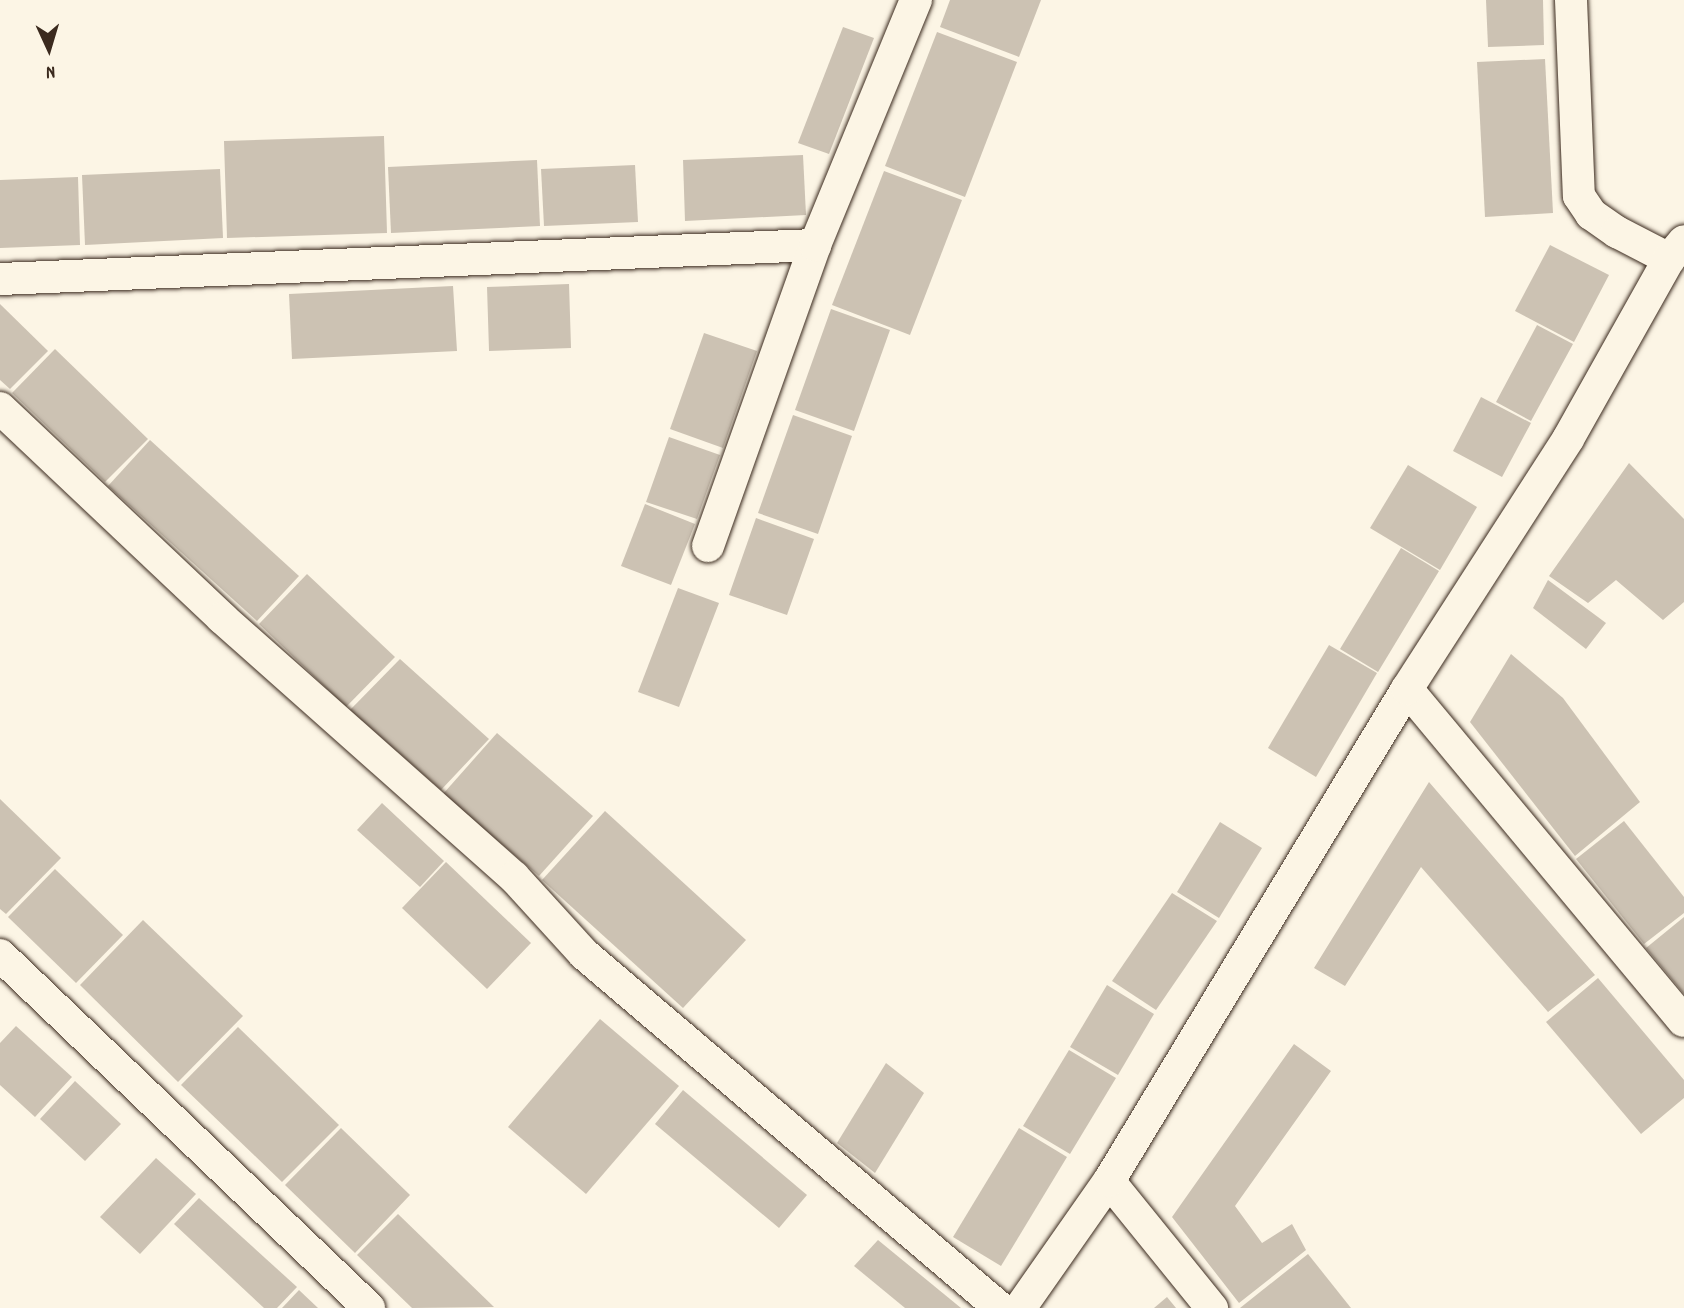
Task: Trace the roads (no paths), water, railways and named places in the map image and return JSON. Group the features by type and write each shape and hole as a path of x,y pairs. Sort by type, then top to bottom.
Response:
{"street":[{"path":"708,546 815,245 916,0"},
{"path":"1020,1308 1109,1181 1407,690 1568,439 1676,250 1617,232 1591,214 1579,196 1571,0"},
{"path":"0,279 815,245"},
{"path":"0,408 222,618 514,877 583,954 1000,1308"},
{"path":"1407,690 1684,1021"},
{"path":"0,955 369,1308"},
{"path":"1109,1181 1212,1308"}]}
